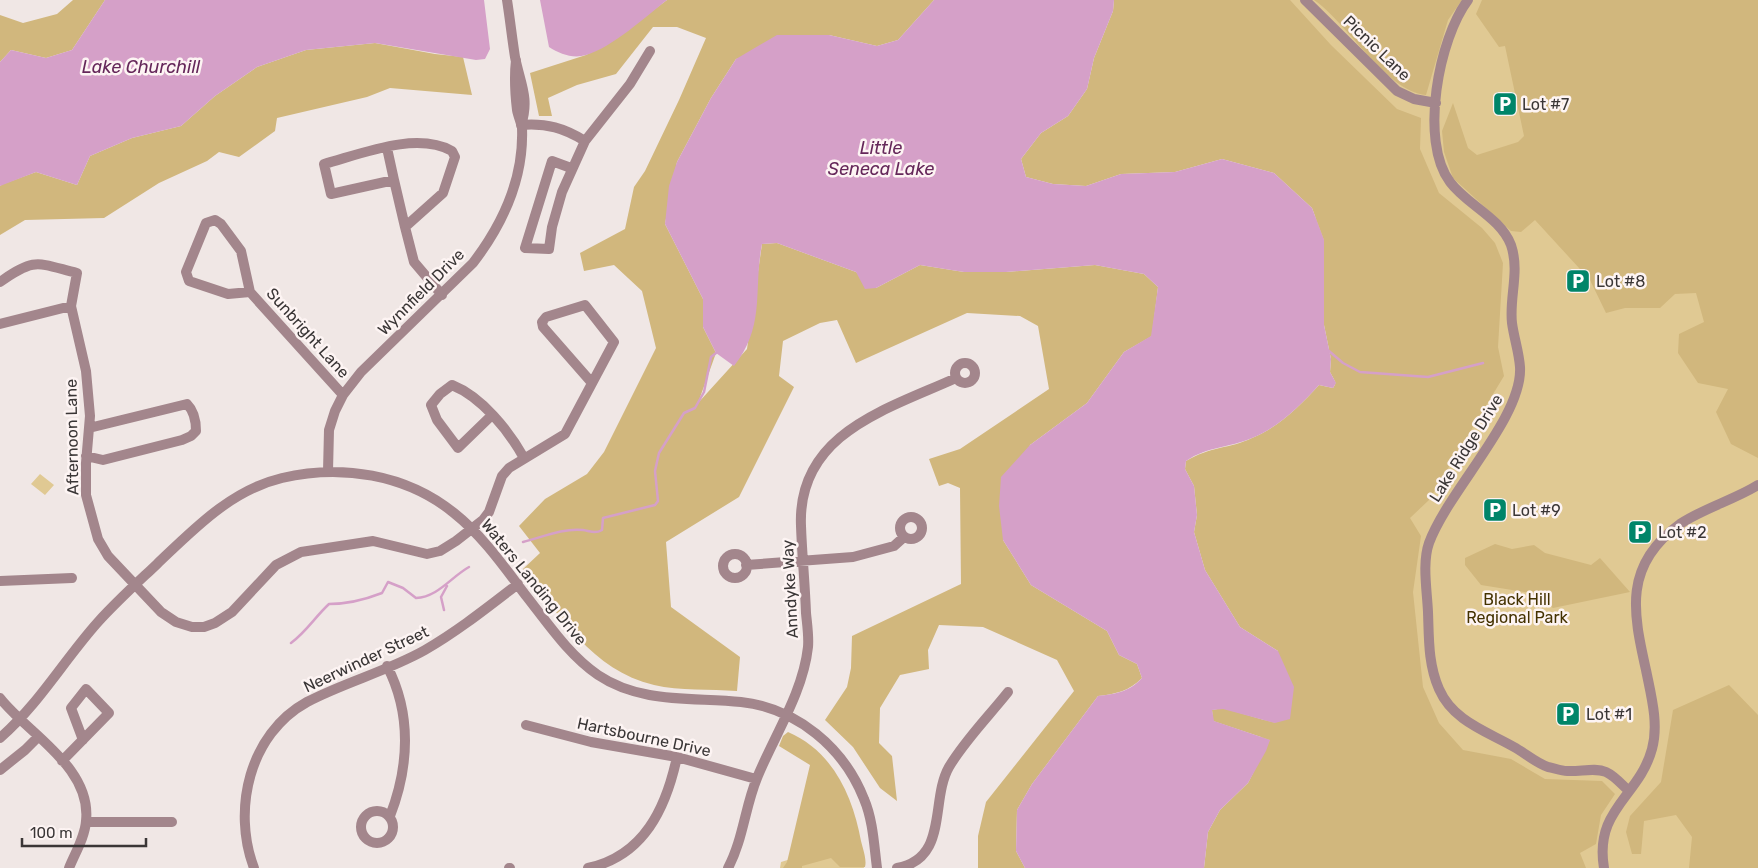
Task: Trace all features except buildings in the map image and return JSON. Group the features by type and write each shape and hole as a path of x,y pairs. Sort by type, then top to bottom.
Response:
{"street":[{"name":"Wynnfield Drive","path":"328,471 329,430 343,395 361,372 442,295 485,248 505,211 519,162 521,125 517,113 514,84 516,60 507,0"},
{"name":"Picnic Lane","path":"1305,0 1397,91 1414,99 1436,103"},
{"name":"Lake Ridge Drive","path":"1468,0 1451,31 1444,52 1436,103 1437,152 1442,167 1451,183 1498,225 1510,245 1516,274 1512,321 1521,370 1518,391 1511,408 1455,495 1428,545 1426,560 1429,650 1433,673 1448,705 1476,728 1545,766 1567,771 1600,770 1608,773 1629,791"},
{"path":"571,168 552,161 525,248 549,249 552,226 571,168 585,140 630,84 650,51"},
{"path":"521,125 546,124 562,127 585,140"},
{"path":"394,180 330,194 324,164 403,144 429,142 452,151 455,157 443,193 405,227"},
{"path":"387,148 414,262 442,295"},
{"name":"Sunbright Lane","path":"250,292 228,294 189,281 186,277 186,272 206,223 214,220 221,224 242,251 250,292 343,395"},
{"name":"Afternoon Lane","path":"0,282 22,266 37,264 77,273 71,306 86,371 89,428 86,456 86,495 98,539 108,556 161,612 176,622 192,626 204,627 215,623 232,612 276,565 301,552 373,541 428,554 440,551 484,520 489,512 502,476 524,458 565,434 614,342 585,305 546,317 542,322 543,328 592,383"},
{"path":"0,324 71,306"},
{"name":"Anndyke Way","path":"728,868 739,841 756,779 786,714 803,671 808,646 801,523 804,493 814,466 832,442 858,423 956,378"},
{"path":"492,415 458,448 437,420 431,405 440,394 452,385 461,388 492,415 512,437 524,458"},
{"path":"86,456 103,460 182,440 191,436 196,431 196,423 191,408 187,404 89,428"},
{"name":"Waters Landing Drive","path":"0,738 20,721 39,700 98,622 201,523 229,501 254,488 281,478 328,471 360,473 412,487 454,512 472,529 518,584 561,641 581,662 601,677 633,692 671,699 742,702 786,714 816,734 832,747 851,772 865,800 870,818 877,868"},
{"path":"1604,868 1603,839 1610,816 1639,779 1652,749 1654,731 1653,704 1634,613 1636,588 1645,563 1660,542 1681,524 1758,485"},
{"path":"746,565 853,557 894,546 904,537"},
{"path":"0,581 72,578"},
{"name":"Neerwinder Street","path":"253,868 244,834 244,803 250,772 265,743 283,722 306,703 424,650 471,620 518,584"},
{"path":"387,666 396,683 403,703 406,723 406,743 396,799 390,816"},
{"path":"62,761 83,740 109,713 86,689 71,708 83,740"},
{"path":"898,868 913,863 927,850 935,834 943,784 948,768 1008,692"},
{"path":"0,698 20,721 62,761 79,785 84,801 86,822 69,868"},
{"name":"Hartsbourne Drive","path":"526,724 591,742 677,757 756,779"},
{"path":"0,770 38,737"},
{"path":"588,868 620,856 641,839 659,815 670,789 677,757"},
{"path":"86,822 172,822"}],"green space":[{"name":"Black Hill Regional Park","path":"1116,0 1758,0 1758,868 1232,868 1337,401 1314,205 1273,170"},
{"path":"40,474 54,485 45,495 31,484"},
{"path":"857,839 864,868 780,868 781,862"}],"shaded area":[{"path":"73,0 105,0 72,50 46,58 11,50 0,62 0,15 23,23 57,14"},
{"path":"667,0 934,0 898,40 877,46 829,35 736,59 711,98 677,162 665,224 703,299 703,327 716,353 698,403 747,349 762,244 777,243 856,272 876,288 920,265 964,272 1006,272 1095,265 1144,274 1158,287 1152,336 1124,352 1087,403 1030,445 1003,540 1031,585 1107,631 1119,655 1137,664 1142,678 1122,691 1098,696 1032,784 1017,810 1016,851 1025,868 978,868 978,836 986,802 1074,691 1057,660 983,627 939,625 928,650 929,669 900,675 880,708 879,743 892,756 897,801 880,788 853,747 825,720 847,687 851,668 852,636 961,584 960,488 948,483 939,486 929,459 960,449 1049,389 1038,326 1020,316 967,313 856,363 837,320 820,323 783,341 779,376 794,387 739,497 666,542 671,607 740,657 737,691 664,687 632,678 595,654 579,639 523,569 540,553 519,526 545,499 587,474 604,452 656,348 642,291 614,265 584,271 580,253 625,229 634,187 645,171 706,38 677,27 653,27 616,74 577,85 548,98 552,116 539,116 530,73 586,55 609,43"},
{"path":"1114,0 1290,0 1331,45 1397,109 1421,118 1420,149 1439,193 1482,228 1495,243 1503,263 1498,347 1504,376 1429,500 1410,518 1421,536 1413,592 1423,687 1439,723 1463,750 1511,759 1545,779 1602,781 1615,794 1601,815 1596,844 1580,853 1586,868 1204,868 1208,832 1220,810 1248,783 1270,740 1213,721 1212,710 1223,708 1275,723 1278,651 1240,627 1205,570 1194,532 1197,515 1194,486 1185,469 1186,461 1204,453 1244,442 1271,428 1289,415 1319,385 1333,388 1336,383 1330,372 1331,359 1324,325 1324,240 1312,208 1274,173 1222,159 1175,172 1121,174 1086,186 1053,184 1026,177 1021,159 1041,133 1068,116 1087,89 1094,58 1113,11"},
{"path":"1314,0 1462,0 1448,20 1426,95 1411,91 1396,82"},
{"path":"1482,0 1758,0 1758,458 1731,444 1716,412 1728,389 1698,383 1678,353 1679,334 1704,322 1696,293 1675,294 1660,308 1625,308 1606,313 1590,280 1535,220 1521,232 1511,231 1453,178 1444,152 1442,131 1453,103 1468,148 1477,155 1518,142 1524,136 1505,46 1499,47 1476,14"},
{"path":"375,43 463,57 472,95 390,88 367,97 277,118 275,131 239,157 219,152 207,161 159,183 104,218 25,220 0,235 0,186 3,184 36,172 77,185 90,156 132,138 181,126 215,96 257,67 306,50"},
{"path":"1495,544 1512,549 1534,545 1545,553 1591,565 1600,558 1630,592 1553,608 1531,593 1481,585 1465,565 1465,558"},
{"path":"1729,685 1758,715 1758,868 1689,868 1692,837 1676,815 1644,821 1641,854 1632,854 1626,832 1630,816 1661,782 1673,710"},
{"path":"788,732 804,740 817,751 829,763 838,777 853,808 865,858 865,867 840,867 831,858 802,866 802,868 783,868 787,862 810,765 779,746 783,736"}],"water":[{"name":"Lake Churchill","path":"105,0 484,0 490,49 485,59 476,60 375,43 306,50 257,67 215,96 181,126 132,138 90,156 77,185 36,172 0,186 0,62 11,50 46,58 72,50"},
{"path":"540,0 667,0 607,45 586,55 571,56 562,54 549,47"},
{"name":"Little Seneca Lake","path":"934,0 1114,0 1113,11 1094,58 1087,89 1068,116 1041,133 1021,159 1026,177 1053,184 1086,186 1121,174 1175,172 1222,159 1274,173 1312,208 1324,240 1324,325 1331,359 1330,372 1336,383 1333,388 1319,385 1304,401 1271,428 1243,441 1202,452 1186,461 1185,469 1194,486 1197,515 1194,532 1205,570 1240,627 1278,651 1294,687 1290,719 1275,723 1223,709 1212,710 1214,721 1270,740 1248,783 1220,810 1208,832 1204,868 1025,868 1016,851 1017,810 1032,784 1098,696 1122,692 1142,678 1137,664 1119,655 1107,631 1031,585 1003,540 999,506 1001,477 1030,445 1087,403 1124,352 1151,336 1158,287 1144,274 1095,265 1006,272 964,272 920,265 876,288 865,289 856,272 777,243 762,244 755,322 744,351 734,366 716,353 703,327 703,299 665,224 669,186 677,162 711,98 736,59 777,35 829,35 877,46 898,40"}],"waterway":[{"path":"1329,351 1343,363 1360,372 1428,377 1483,363"},
{"path":"523,542 568,530 599,531 602,530 603,518 655,505 658,501 655,471 659,453 684,413 695,408 704,392 711,357 716,353"},
{"path":"291,643 329,604 363,600 382,593 388,582 403,588 416,598 424,597 438,590 469,567"},
{"path":"444,610 441,597 447,586"}],"place":[{"name":"Lot #7","path":"1505,104"},
{"name":"Lot #8","path":"1578,281"},
{"name":"Lot #9","path":"1495,510"},
{"name":"Lot #2","path":"1640,532"},
{"name":"Lot #1","path":"1568,714"}]}
